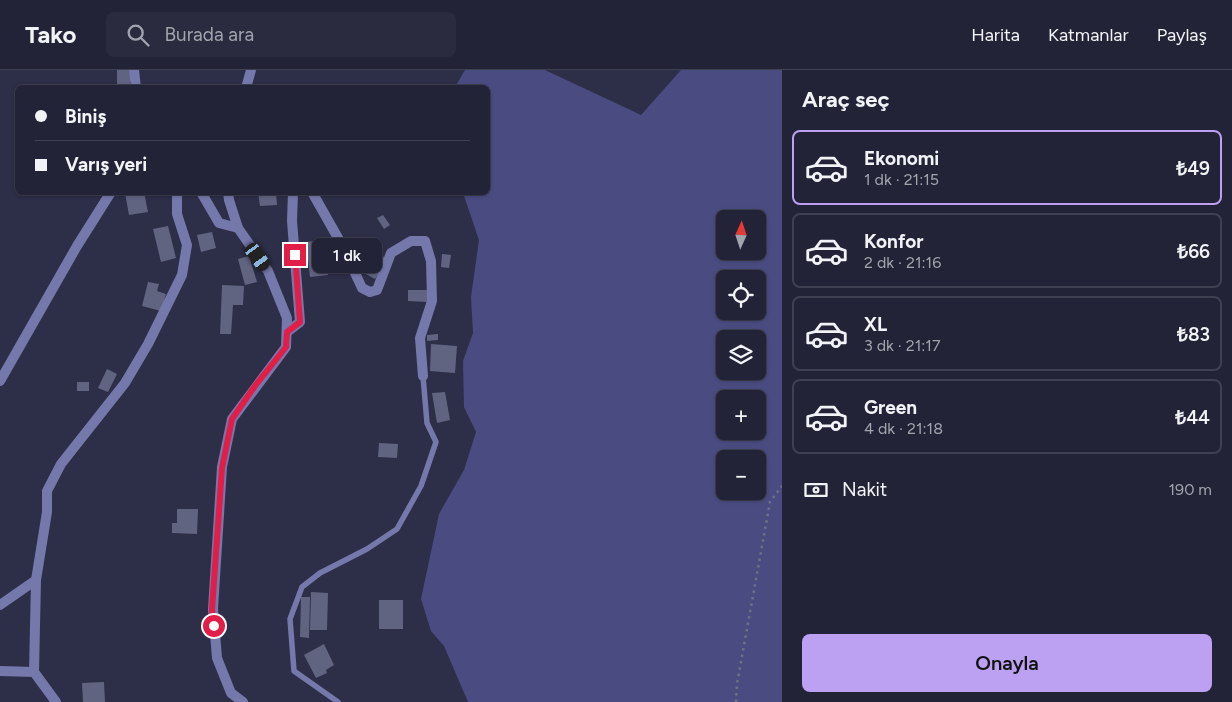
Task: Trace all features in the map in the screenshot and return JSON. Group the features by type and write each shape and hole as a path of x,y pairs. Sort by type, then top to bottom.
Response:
{"street":[{"path":"134,70 136,85"},
{"path":"247,85 251,70"},
{"path":"0,381 77,246 109,195"},
{"path":"56,702 34,672 36,580 47,512 47,491 61,464 125,382 148,344 182,275 186,245 177,214 177,195"},
{"path":"203,195 219,223 238,228"},
{"path":"228,195 238,228 268,271 287,318 286,347 232,419 222,468 212,610 216,658 232,693 243,702"},
{"path":"287,332 300,322 292,221 293,195"},
{"path":"314,195 342,245 362,288 370,292 377,290 391,253 411,241 425,241 431,261 432,301 420,338 423,376"},
{"path":"0,605 36,580"},
{"path":"0,671 34,672"}],"lane":[{"path":"338,702 294,671 290,619 302,587 320,573 367,549 396,529 421,486 436,442 427,422 423,376"}],"path":[{"path":"736,702 739,675 770,502 782,486"}],"shaded area":[{"path":"465,70 545,70 641,115 681,70 782,70 782,702 468,702 444,646 431,631 421,599 439,514 464,470 476,432 464,407 463,361 473,333 471,297 479,240 464,195 490,195 490,85 456,85"}],"building":[{"path":"117,70 130,70 130,85 117,85"},
{"path":"125,195 145,195 148,212 129,215"},
{"path":"258,195 276,195 277,205 260,206"},
{"path":"383,215 390,225 384,229 377,218"},
{"path":"168,226 176,258 161,262 153,229"},
{"path":"212,232 216,248 201,252 197,235"},
{"path":"324,240 328,275 310,277 306,242"},
{"path":"378,253 387,259 375,279 366,274"},
{"path":"442,254 451,255 449,268 441,267"},
{"path":"249,256 257,282 245,285 238,259"},
{"path":"148,282 159,284 157,291 166,294 161,311 142,306"},
{"path":"222,285 244,286 243,305 233,305 231,334 220,334"},
{"path":"408,290 427,290 427,302 408,301"},
{"path":"438,334 438,340 427,341 427,335"},
{"path":"431,344 457,346 455,373 430,371"},
{"path":"107,369 117,374 108,392 98,388"},
{"path":"77,382 89,382 89,391 77,391"},
{"path":"445,392 450,420 437,423 432,393"},
{"path":"379,443 398,444 397,458 378,457"},
{"path":"177,509 198,509 197,534 172,533 172,523 177,523"},
{"path":"311,592 328,593 327,630 310,630"},
{"path":"301,597 310,597 309,638 300,637"},
{"path":"379,600 403,600 403,629 379,629"},
{"path":"324,644 334,665 326,670 327,673 316,678 304,655"},
{"path":"104,682 105,702 83,702 82,683"}],"route":[{"path":"214,626 212,610 222,468 232,419 286,347 287,332 300,322 295,255"}]}
